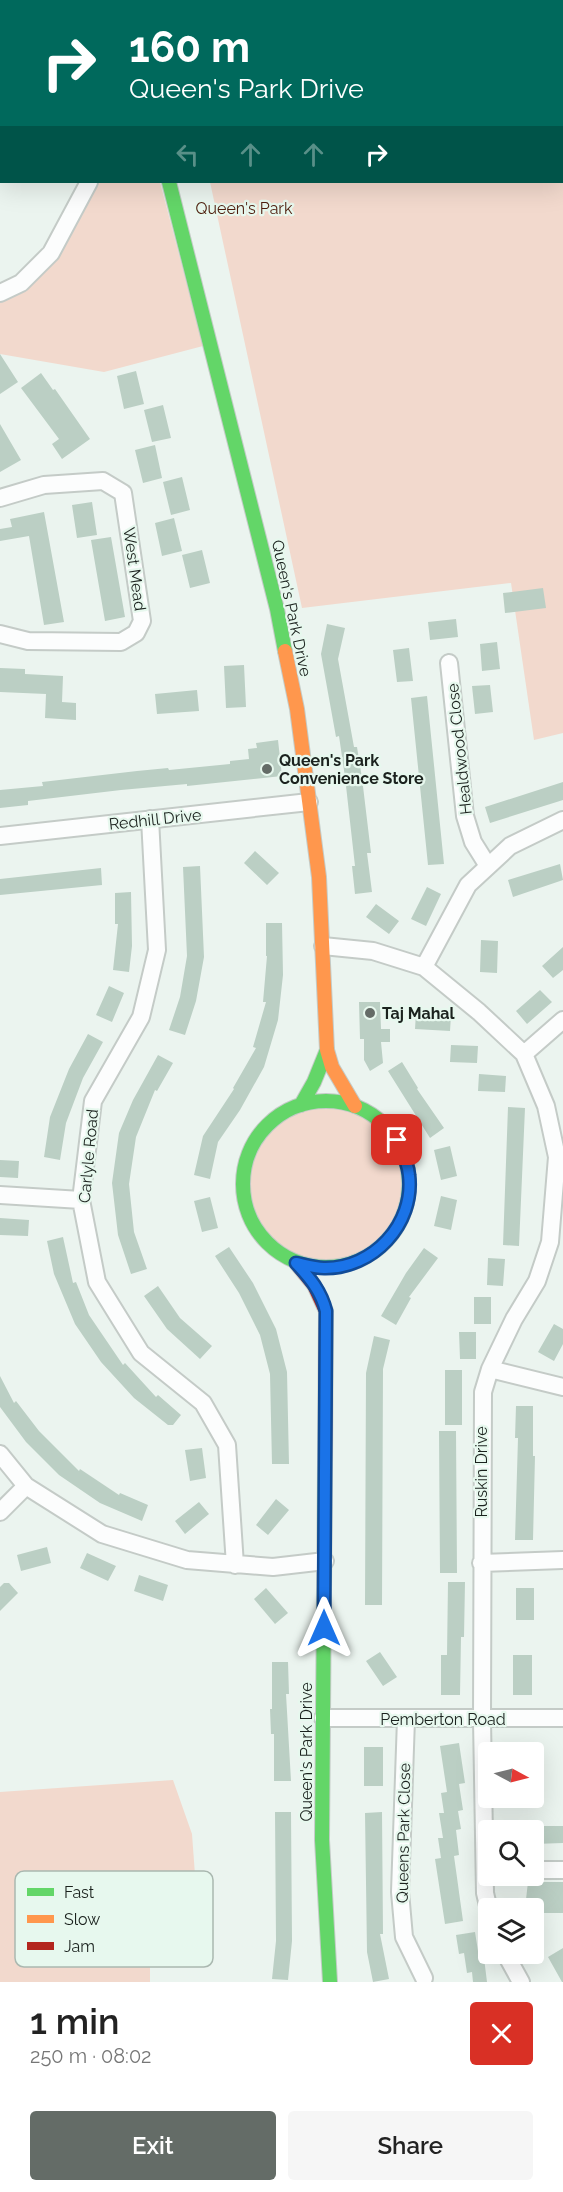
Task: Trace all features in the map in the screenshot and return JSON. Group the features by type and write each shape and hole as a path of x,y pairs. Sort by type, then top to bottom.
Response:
{"street":[{"path":"0,293 21,284 51,253 88,183"},
{"name":"Queen's Park Drive","path":"169,183 277,609 297,709 319,877 327,1050 332,1067 355,1106"},
{"name":"West Mead","path":"0,498 44,485 103,481 123,493 142,621 136,633 121,642 28,641 0,634"},
{"name":"Healdwood Close","path":"449,663 465,816 473,842 488,866"},
{"name":"Redhill Drive","path":"0,836 309,802"},
{"name":"Carlyle Road","path":"150,819 157,950 141,1017 93,1101 81,1200 97,1282 141,1353 203,1403 227,1446 236,1565"},
{"path":"424,967 468,885 510,846 563,820"},
{"name":"Ruskin Drive","path":"323,946 373,951 424,967 479,1012 524,1054 546,1106 560,1156 547,1252 537,1281 514,1319 490,1369 483,1392 482,1720 485,1820"},
{"path":"524,1054 563,1020"},
{"name":"Queen's Park Drive","path":"301,1105 314,1082 327,1050"},
{"name":"Queen's Park Drive","path":"296,1263 323,1268 349,1265 373,1254 393,1235 405,1212 409,1194 409,1175 405,1157 397,1140 386,1126 371,1114 355,1106 337,1101 319,1101 284,1112 263,1130 249,1152 243,1178 245,1205 255,1229 273,1249 296,1263 312,1280 322,1297 326,1311 322,1840 328,1980"},
{"path":"0,1195 81,1200"},
{"path":"341,1281 349,1265"},
{"name":"Queen's Park Drive","path":"326,1311 334,1295"},
{"path":"490,1369 563,1387"},
{"path":"0,1454 26,1486 102,1534 187,1560 273,1567 325,1561"},
{"path":"0,1512 26,1486"},
{"path":"482,1563 563,1560"},
{"name":"Pemberton Road","path":"323,1718 482,1720 563,1718"},
{"name":"Queens Park Close","path":"406,1719 400,1892 404,1937 424,1978"},
{"path":"544,1870 563,1870"},
{"path":"512,1964 521,1982"}],"green space":[{"path":"84,183 160,183 203,346 104,372 0,354 0,289 3,293 54,244"},
{"name":"Queen's Park","path":"210,183 563,183 563,733 534,740 511,583 302,608"},
{"path":"326,1108 355,1114 380,1130 396,1155 402,1184 396,1213 380,1238 355,1254 326,1260 297,1254 272,1238 256,1213 250,1184 256,1155 272,1130 297,1114"},
{"path":"173,1780 192,1834 195,1871 15,1871 15,1967 150,1967 150,1982 0,1982 0,1792"}],"building":[{"path":"0,354 18,382 0,394"},
{"path":"136,371 144,404 124,409 117,376"},
{"path":"41,373 90,439 62,459 52,444 59,439 21,388"},
{"path":"163,405 171,438 152,442 144,410"},
{"path":"0,424 21,460 0,472"},
{"path":"155,445 162,478 143,483 135,450"},
{"path":"182,477 190,510 171,515 163,482"},
{"path":"92,502 97,535 77,538 72,505"},
{"path":"44,512 64,622 44,625 29,536 0,541 0,529 12,527 10,519"},
{"path":"174,518 182,551 162,556 155,523"},
{"path":"111,537 125,617 105,621 91,540"},
{"path":"202,550 210,583 190,588 182,555"},
{"path":"543,588 546,608 505,613 503,593"},
{"path":"456,619 458,637 430,640 428,622"},
{"path":"327,624 345,628 338,659 362,778 371,853 367,853 372,892 355,894 352,866 355,866 345,777 339,736 336,737 321,654"},
{"path":"497,642 500,669 482,671 480,644"},
{"path":"409,648 413,681 397,682 393,650"},
{"path":"244,665 246,707 226,708 224,666"},
{"path":"0,668 25,669 25,674 63,676 62,702 76,703 76,720 45,718 46,694 0,692"},
{"path":"490,685 493,712 475,714 472,686"},
{"path":"197,690 199,711 157,714 155,694"},
{"path":"427,696 444,864 428,865 411,698"},
{"path":"278,740 282,776 121,790 28,801 28,805 0,808 0,790 43,786 42,782 137,771 230,764 230,761 249,759 248,749 257,748 256,743"},
{"path":"563,782 563,800 490,823 485,807"},
{"path":"255,851 279,873 267,885 244,863"},
{"path":"560,864 563,880 513,897 508,880"},
{"path":"200,866 204,957 196,1001 185,1035 169,1030 180,997 187,956 183,867"},
{"path":"101,868 102,885 0,895 0,879"},
{"path":"427,887 441,894 426,926 411,919"},
{"path":"131,892 132,946 129,972 113,970 118,924 115,924 115,893"},
{"path":"376,904 399,921 389,934 366,917"},
{"path":"266,923 282,923 283,975 278,1020 264,1067 240,1110 218,1142 210,1179 194,1175 203,1136 234,1089 256,1048 253,1047 266,1002 263,1002 267,956"},
{"path":"481,940 498,941 497,973 480,972"},
{"path":"563,947 563,970 553,978 542,966"},
{"path":"109,986 124,993 112,1022 96,1015"},
{"path":"540,990 552,1002 527,1024 516,1011"},
{"path":"359,1002 380,1002 381,1029 390,1029 390,1042 381,1042 383,1063 370,1071 364,1060 364,1039 360,1039"},
{"path":"416,1013 451,1015 450,1031 415,1029"},
{"path":"88,1034 103,1042 83,1078 66,1123 60,1160 44,1157 50,1117 69,1069"},
{"path":"451,1045 478,1046 477,1063 450,1062"},
{"path":"158,1055 173,1063 157,1091 155,1090 136,1137 129,1184 134,1232 147,1269 131,1274 118,1235 112,1183 119,1133 133,1100"},
{"path":"402,1062 417,1089 444,1128 430,1138 388,1071"},
{"path":"479,1074 506,1076 505,1092 478,1091"},
{"path":"508,1107 525,1108 519,1246 503,1245"},
{"path":"450,1146 457,1176 441,1180 434,1150"},
{"path":"0,1160 19,1161 18,1178 0,1177"},
{"path":"441,1196 457,1200 451,1230 434,1226"},
{"path":"210,1197 218,1228 202,1232 194,1201"},
{"path":"0,1218 29,1220 28,1236 0,1235"},
{"path":"63,1237 73,1283 76,1282 89,1315 123,1365 125,1363 156,1397 158,1395 181,1415 173,1425 168,1425 134,1398 101,1362 75,1324 54,1274 47,1241"},
{"path":"229,1247 253,1283 276,1329 287,1372 289,1464 272,1464 270,1374 260,1335 239,1293 215,1256"},
{"path":"424,1248 438,1258 409,1297 411,1298 396,1325 381,1316 406,1273"},
{"path":"488,1258 505,1259 503,1286 487,1285"},
{"path":"158,1286 180,1318 212,1346 200,1359 167,1329 144,1296"},
{"path":"474,1297 491,1297 491,1324 474,1324"},
{"path":"554,1324 563,1329 563,1344 554,1361 538,1352"},
{"path":"459,1332 476,1332 476,1359 460,1359"},
{"path":"374,1336 390,1340 383,1369 382,1605 365,1605 366,1373"},
{"path":"445,1370 462,1370 462,1425 445,1425"},
{"path":"0,1376 14,1403 16,1401 39,1431 79,1471 80,1469 119,1495 120,1493 148,1505 142,1521 100,1503 59,1475 26,1442 0,1407"},
{"path":"516,1406 533,1406 533,1456 535,1456 533,1540 515,1540 518,1438 515,1438"},
{"path":"439,1431 456,1431 457,1573 440,1573"},
{"path":"202,1448 206,1478 190,1481 185,1450"},
{"path":"276,1499 289,1510 268,1535 256,1525"},
{"path":"199,1502 209,1514 185,1534 175,1521"},
{"path":"47,1547 51,1563 21,1571 17,1555"},
{"path":"87,1553 116,1566 108,1581 80,1568"},
{"path":"139,1575 168,1585 163,1601 134,1591"},
{"path":"448,1582 465,1582 460,1695 441,1695 441,1655 447,1655"},
{"path":"4,1583 9,1583 18,1593 0,1611 0,1587"},
{"path":"266,1588 288,1613 275,1624 254,1599"},
{"path":"516,1588 534,1588 534,1620 516,1620"},
{"path":"380,1652 397,1677 383,1686 366,1661"},
{"path":"513,1655 532,1655 532,1695 513,1695"},
{"path":"272,1662 288,1662 289,1694 286,1694 291,1781 274,1781 274,1734 271,1734 270,1709 272,1709"},
{"path":"459,1743 465,1783 459,1784 463,1810 458,1811 461,1829 456,1830 459,1855 454,1856 463,1921 445,1924 435,1859 441,1858 438,1838 443,1838 439,1813 444,1813 441,1793 447,1792 440,1746"},
{"path":"364,1747 383,1747 383,1786 364,1786"},
{"path":"275,1812 291,1812 292,1941 288,1980 272,1979 276,1941"},
{"path":"382,1812 383,1934 380,1934 389,1979 373,1982 367,1952 365,1813"},
{"path":"544,1826 563,1826 563,1843 544,1844"},
{"path":"544,1882 563,1882 563,1913 544,1913 544,1898 526,1898 528,1886 544,1886"},
{"path":"475,1932 478,1964 485,1964 487,1982 473,1982 472,1972 467,1973 464,1953 459,1954 456,1935"},
{"path":"563,1948 563,1982 562,1982 548,1957"}],"traffic: fast":[{"path":"169,183 277,609 285,651"},
{"path":"301,1105 314,1082 327,1050"},
{"path":"326,1101 358,1107 385,1125 403,1152 409,1184 403,1216 385,1243 358,1261 326,1267 294,1261 267,1243 249,1216 243,1184 249,1152 267,1125 294,1107 326,1101"},
{"path":"325,1464 322,1840 330,1982"}],"traffic: slow":[{"path":"285,651 297,709 319,877 327,1050 332,1067 355,1106"}],"traffic: jam":[{"path":"296,1263 314,1285 326,1311 325,1464"}],"place":[{"name":"Queen's Park Convenience Store","path":"267,769"},
{"name":"Taj Mahal","path":"370,1013"}],"route":[{"path":"324,1628 326,1311 322,1297 312,1280 296,1263 323,1268 349,1265 373,1254 393,1235 405,1212 409,1194 409,1175 405,1157 397,1140"}]}
